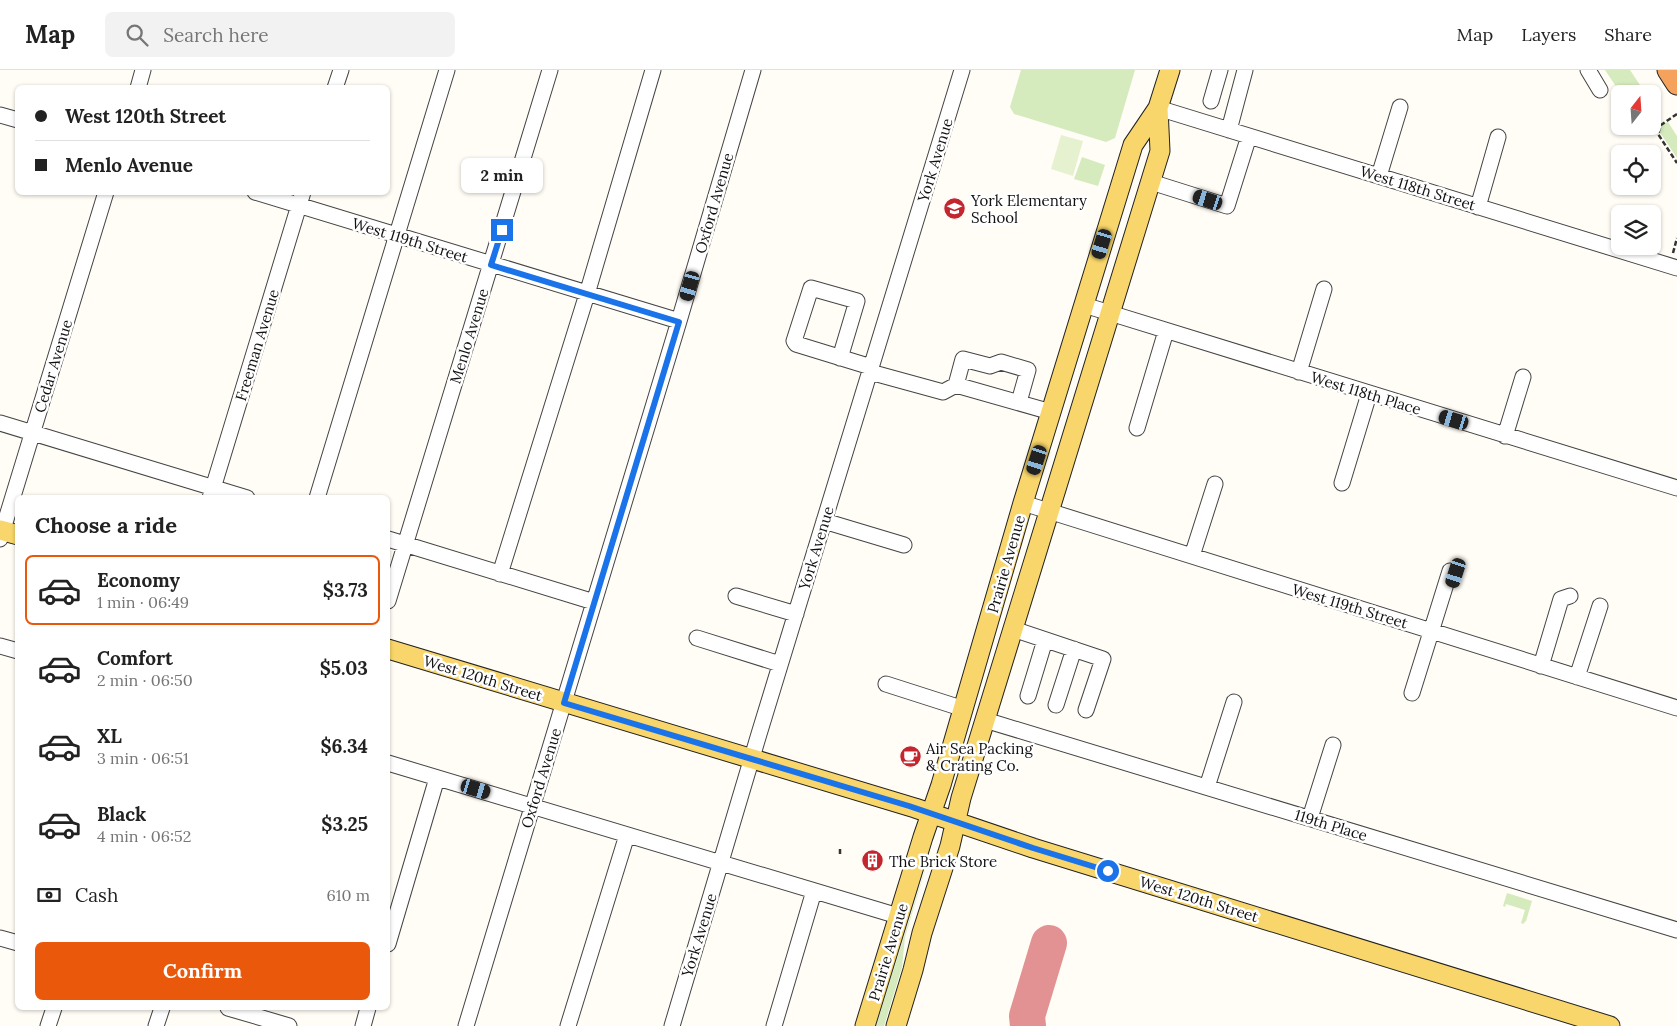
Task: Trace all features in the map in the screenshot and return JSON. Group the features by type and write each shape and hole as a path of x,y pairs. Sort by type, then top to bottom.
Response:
{"highway":[{"path":"1668,70 1677,84"}],"main road":[{"name":"Prairie Avenue","path":"865,1026 964,709 1023,504 1133,146 1158,108 1170,70"},
{"name":"Prairie Avenue","path":"896,1026 922,933 950,846 954,822 1160,151 1158,108"},
{"name":"West 120th Street","path":"390,650 915,808 1033,848 1610,1026"}],"street":[{"path":"139,85 143,70"},
{"path":"336,85 341,70"},
{"path":"318,495 447,70"},
{"name":"Menlo Avenue","path":"390,594 550,70"},
{"path":"500,574 587,294 653,70"},
{"name":"Oxford Avenue","path":"466,1026 679,322 753,70"},
{"name":"York Avenue","path":"672,1026 780,664 962,70"},
{"path":"1211,101 1220,70"},
{"path":"1228,130 1245,70"},
{"path":"1588,70 1600,90"},
{"path":"1379,176 1400,107"},
{"name":"West 118th Street","path":"1158,108 1677,268"},
{"path":"0,115 15,119"},
{"path":"1151,182 1227,206 1249,136"},
{"path":"1478,207 1498,137"},
{"name":"Cedar Avenue","path":"16,495 105,195"},
{"name":"West 119th Street","path":"275,195 301,199 396,236 679,322"},
{"name":"Freeman Avenue","path":"211,492 301,199"},
{"path":"840,358 857,301 811,288 794,341 796,344 870,370 943,392 956,385 1051,412"},
{"path":"1299,372 1324,289"},
{"name":"West 118th Place","path":"1084,305 1677,488"},
{"path":"1137,428 1166,331"},
{"path":"956,385 963,359 990,366 1001,362 1028,370 1019,402"},
{"path":"1505,436 1523,377"},
{"path":"1342,483 1369,394"},
{"path":"0,423 211,492 229,495"},
{"path":"1192,556 1215,484"},
{"name":"Cedar Avenue","path":"5,534 15,498"},
{"name":"West 119th Street","path":"1023,504 1677,708"},
{"path":"824,521 904,544"},
{"path":"390,540 594,602"},
{"path":"1412,693 1453,572"},
{"path":"736,596 796,614"},
{"path":"1541,666 1561,599 1570,596"},
{"path":"1577,677 1600,606"},
{"path":"1013,628 1103,659 1086,710"},
{"path":"697,638 780,664"},
{"path":"1028,696 1045,640"},
{"path":"0,646 15,650"},
{"path":"1056,705 1074,649"},
{"path":"886,684 964,709"},
{"path":"1208,787 1234,702"},
{"name":"119th Place","path":"985,720 1677,930"},
{"path":"1310,818 1333,745"},
{"path":"390,764 898,916"},
{"path":"390,937 438,778"},
{"path":"568,1026 626,835"},
{"path":"774,1026 814,890"},
{"path":"0,938 15,942"},
{"path":"48,1026 53,1010"},
{"path":"156,1026 161,1010"},
{"path":"236,1010 289,1026"},
{"path":"363,1026 367,1010"}],"path":[{"path":"1677,114 1661,125 1658,134 1677,163"},
{"path":"1674,248 1677,238"},
{"path":"840,848 840,854"}],"green space":[{"path":"1021,70 1135,70 1115,138 1106,142 1014,114 1010,107"},
{"path":"1605,70 1630,70 1640,85 1615,85"},
{"path":"1668,122 1677,136 1677,158 1661,134 1661,125"},
{"path":"1061,135 1083,141 1073,176 1051,169"},
{"path":"1082,157 1105,165 1098,186 1074,179"},
{"path":"932,847 905,937 902,967 884,1026 876,1026"},
{"path":"1507,893 1532,901 1526,921 1523,924 1521,923 1525,910 1506,904 1505,907 1503,906"}],"taxiway":[{"path":"1028,1026 1027,1016 1049,943"}],"place":[{"name":"York Elementary School","path":"955,209"},
{"name":"Air Sea Packing & Crating Co.","path":"910,757"},
{"name":"The Brick Store","path":"873,861"}],"route":[{"path":"502,230 491,265 679,322 564,703 909,806 1108,871"}]}
